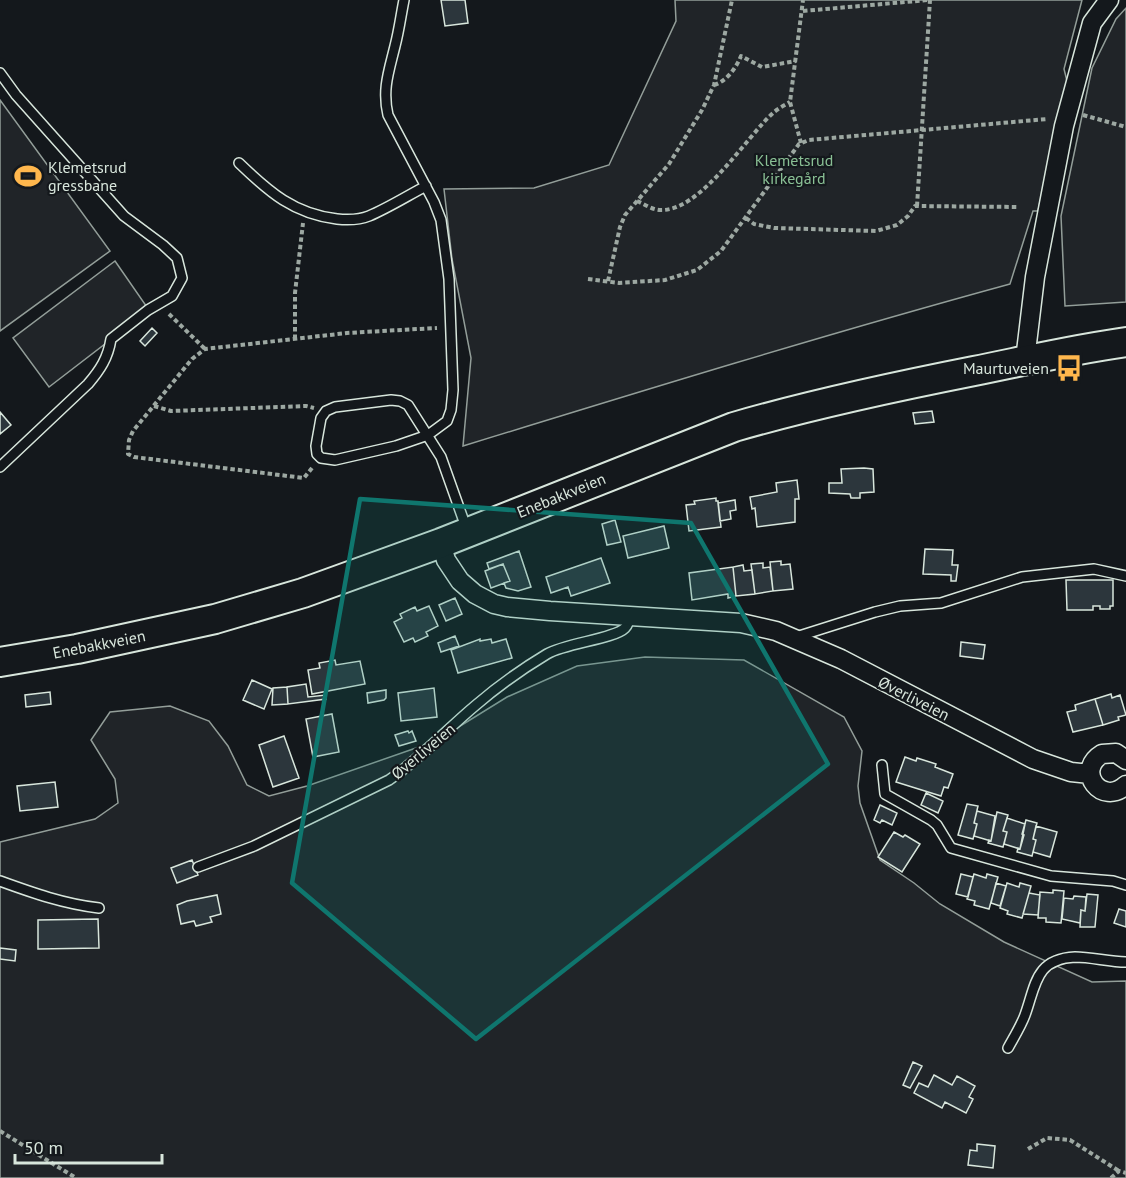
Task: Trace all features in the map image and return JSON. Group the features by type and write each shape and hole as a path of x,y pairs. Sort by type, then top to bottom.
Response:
{"main road":[{"name":"Enebakkveien","path":"0,662 77,649 215,619 303,593 468,533 734,427 842,398 1025,360 1126,342"}],"street":[{"path":"1025,360 1035,277 1066,120 1092,23 1109,0"},
{"name":"Øverliveien","path":"441,543 446,560 460,581 475,594 494,604 507,607 741,623 776,631 841,659 1033,759 1071,772 1090,774 1094,784 1106,792 1117,791 1126,785"},
{"path":"1090,774 1092,764 1102,754 1116,753 1126,760"}],"lane":[{"path":"404,0 396,45 388,68 385,101 388,115 438,211 446,244 453,390 451,410 447,421 428,435 396,446 335,460 321,458 317,454 316,446 321,418 326,411 335,407 391,400 408,405 428,435 441,457 468,533"},
{"path":"0,73 123,216 163,245 180,263 183,278 172,296 148,310 111,339 108,356 88,384 0,467"},
{"path":"239,163 266,190 291,206 319,217 346,220 367,218 426,186"},
{"path":"793,638 900,606 941,603 1022,577 1094,569 1126,576"},
{"name":"Øverliveien","path":"198,867 254,846 389,780 404,770 476,705 513,676 564,646 620,632 628,624 630,616"},
{"path":"882,765 885,794 931,820 937,825 951,848 1051,876 1113,881 1126,885"},
{"path":"1113,881 1126,879"},
{"path":"0,881 44,897 99,908"},
{"path":"1008,1048 1024,1018 1036,979 1045,967 1056,960 1073,957 1126,962"}],"path":[{"path":"608,282 620,227 625,215 658,178 684,141 714,85 732,0"},
{"path":"801,143 790,102 803,0"},
{"path":"803,11 929,0 917,206"},
{"path":"714,85 720,83 733,71 741,56 762,67 796,61"},
{"path":"637,201 657,210 670,209 683,203 710,182 773,113 790,102"},
{"path":"588,279 619,283 665,280 697,270 721,251 801,143 829,138 1049,119 1126,127"},
{"path":"746,218 754,224 774,228 876,231 897,225 915,206 1019,207"},
{"path":"295,339 300,242"},
{"path":"172,318 205,350"},
{"path":"321,458 304,478 134,457 128,454 129,440 133,431 192,359 205,350 370,332 451,328"},
{"path":"154,406 171,411 306,406 326,411"},
{"path":"0,1131 76,1178"},
{"path":"1028,1149 1047,1138 1070,1140 1119,1171 1126,1173"},
{"path":"1111,1178 1119,1171"}],"highlighted area":[{"path":"360,499 691,523 828,764 476,1039 292,883"}],"green space":[{"name":"Klemetsrud kirkegård","path":"675,0 1082,0 1064,69 1068,85 1038,211 1033,211 1010,284 804,342 463,446 471,358 452,259 444,189 534,188 609,165 676,21"},
{"path":"1126,8 1126,302 1065,306 1061,216 1092,68 1116,19"},
{"name":"Klemetsrud gressbane","path":"0,100 110,251 0,331"},
{"path":"115,261 149,310 49,387 13,338"},
{"path":"645,657 744,660 844,717 862,751 858,786 860,803 880,860 940,904 1004,942 1092,982 1126,981 1126,1178 0,1178 0,842 95,819 118,803 115,779 91,740 110,712 170,706 209,721 228,746 247,785 269,796 307,786 436,741 507,697 577,666"}],"building":[{"path":"441,0 465,0 468,23 445,26"},
{"path":"152,328 157,333 145,346 140,341"},
{"path":"932,411 934,422 915,424 913,413"},
{"path":"0,412 11,425 0,434"},
{"path":"841,469 873,469 874,492 860,493 860,498 851,498 850,494 829,493 829,483 842,483"},
{"path":"797,480 799,499 795,499 795,522 757,527 755,508 752,509 750,497 777,492 776,483"},
{"path":"716,498 721,527 689,531 686,505 695,504 694,501"},
{"path":"735,500 736,510 730,511 731,519 720,521 718,503"},
{"path":"615,520 621,542 607,545 602,524"},
{"path":"664,526 669,548 628,558 623,536"},
{"path":"925,549 953,550 952,565 958,565 956,581 951,581 951,575 923,574"},
{"path":"519,551 531,587 518,591 506,588 504,583 510,581 503,564 489,569 487,563"},
{"path":"601,558 610,583 571,596 568,587 551,593 546,577"},
{"path":"781,561 781,565 790,564 793,589 773,591 770,562"},
{"path":"763,563 763,568 770,567 773,591 755,594 751,564"},
{"path":"503,564 510,581 491,588 485,571"},
{"path":"743,565 744,571 752,570 755,594 736,596 733,567"},
{"path":"733,567 736,596 728,598 728,594 692,600 689,573"},
{"path":"1066,580 1113,580 1113,606 1110,606 1110,609 1093,606 1093,610 1067,610"},
{"path":"455,598 462,614 446,621 439,605"},
{"path":"429,606 438,626 426,632 428,636 415,642 413,638 404,642 394,622 402,618 400,614 415,607 417,611"},
{"path":"455,636 459,646 441,652 438,643"},
{"path":"480,639 480,641 491,639 492,643 506,639 512,658 458,673 451,650"},
{"path":"961,642 985,645 983,659 960,656"},
{"path":"335,660 336,665 360,661 365,684 312,694 308,670 320,668 319,663"},
{"path":"252,680 272,689 264,709 243,700"},
{"path":"306,684 308,697 326,695 326,699 288,704 287,687"},
{"path":"287,687 288,704 272,705 273,688"},
{"path":"434,688 437,717 401,721 398,693"},
{"path":"386,690 384,700 368,703 367,693"},
{"path":"50,692 51,704 26,707 25,695"},
{"path":"1111,694 1112,698 1120,695 1126,715 1103,725 1095,699"},
{"path":"1095,699 1103,725 1073,732 1067,712 1076,710 1075,705"},
{"path":"332,714 339,752 313,757 306,719"},
{"path":"408,731 409,733 412,731 416,741 399,746 395,735"},
{"path":"284,736 299,778 273,787 259,745"},
{"path":"905,757 936,764 935,767 953,774 948,788 944,787 941,796 896,782"},
{"path":"55,782 58,807 20,811 17,786"},
{"path":"926,793 943,801 938,813 921,805"},
{"path":"967,804 978,806 973,839 958,835"},
{"path":"880,805 897,813 892,825 882,820 880,823 874,820"},
{"path":"977,811 995,816 991,841 974,836"},
{"path":"997,812 1008,815 1003,831 1007,832 1003,847 988,843 989,840 991,841"},
{"path":"1007,818 1025,824 1020,849 1004,844 1007,832 1003,831"},
{"path":"1026,820 1037,823 1032,856 1017,852 1024,835 1022,834"},
{"path":"1036,826 1057,832 1050,857 1033,852"},
{"path":"894,832 903,837 905,835 920,844 902,872 878,857"},
{"path":"192,860 198,875 177,883 171,868"},
{"path":"961,874 973,877 968,897 956,894"},
{"path":"974,874 986,878 987,874 998,877 989,909 974,905 975,901 967,899"},
{"path":"996,883 1006,886 1000,906 991,903"},
{"path":"1007,883 1019,887 1020,883 1031,886 1022,918 1007,914 1008,911 1000,908"},
{"path":"1053,890 1064,891 1061,923 1046,922 1046,918 1038,918 1040,892 1053,893"},
{"path":"1029,893 1040,895 1038,915 1023,914"},
{"path":"1087,894 1098,895 1095,927 1080,927 1081,910 1085,911"},
{"path":"217,895 221,914 210,917 212,922 196,926 194,921 181,924 177,905"},
{"path":"1074,896 1086,897 1085,911 1081,910 1080,923 1062,919 1064,898 1073,899"},
{"path":"1119,909 1126,911 1126,927 1114,923"},
{"path":"98,919 99,948 38,949 38,920"},
{"path":"0,948 16,950 15,961 0,959"},
{"path":"913,1062 922,1066 910,1088 903,1085"},
{"path":"934,1075 952,1085 957,1076 975,1086 969,1097 973,1099 966,1113 945,1102 942,1108 914,1093 919,1083 928,1087"},
{"path":"977,1144 995,1146 993,1168 968,1165 970,1150 977,1151"}],"place":[{"name":"Klemetsrud gressbane","path":"28,176"},
{"name":"Maurtuveien","path":"1069,368"}]}
